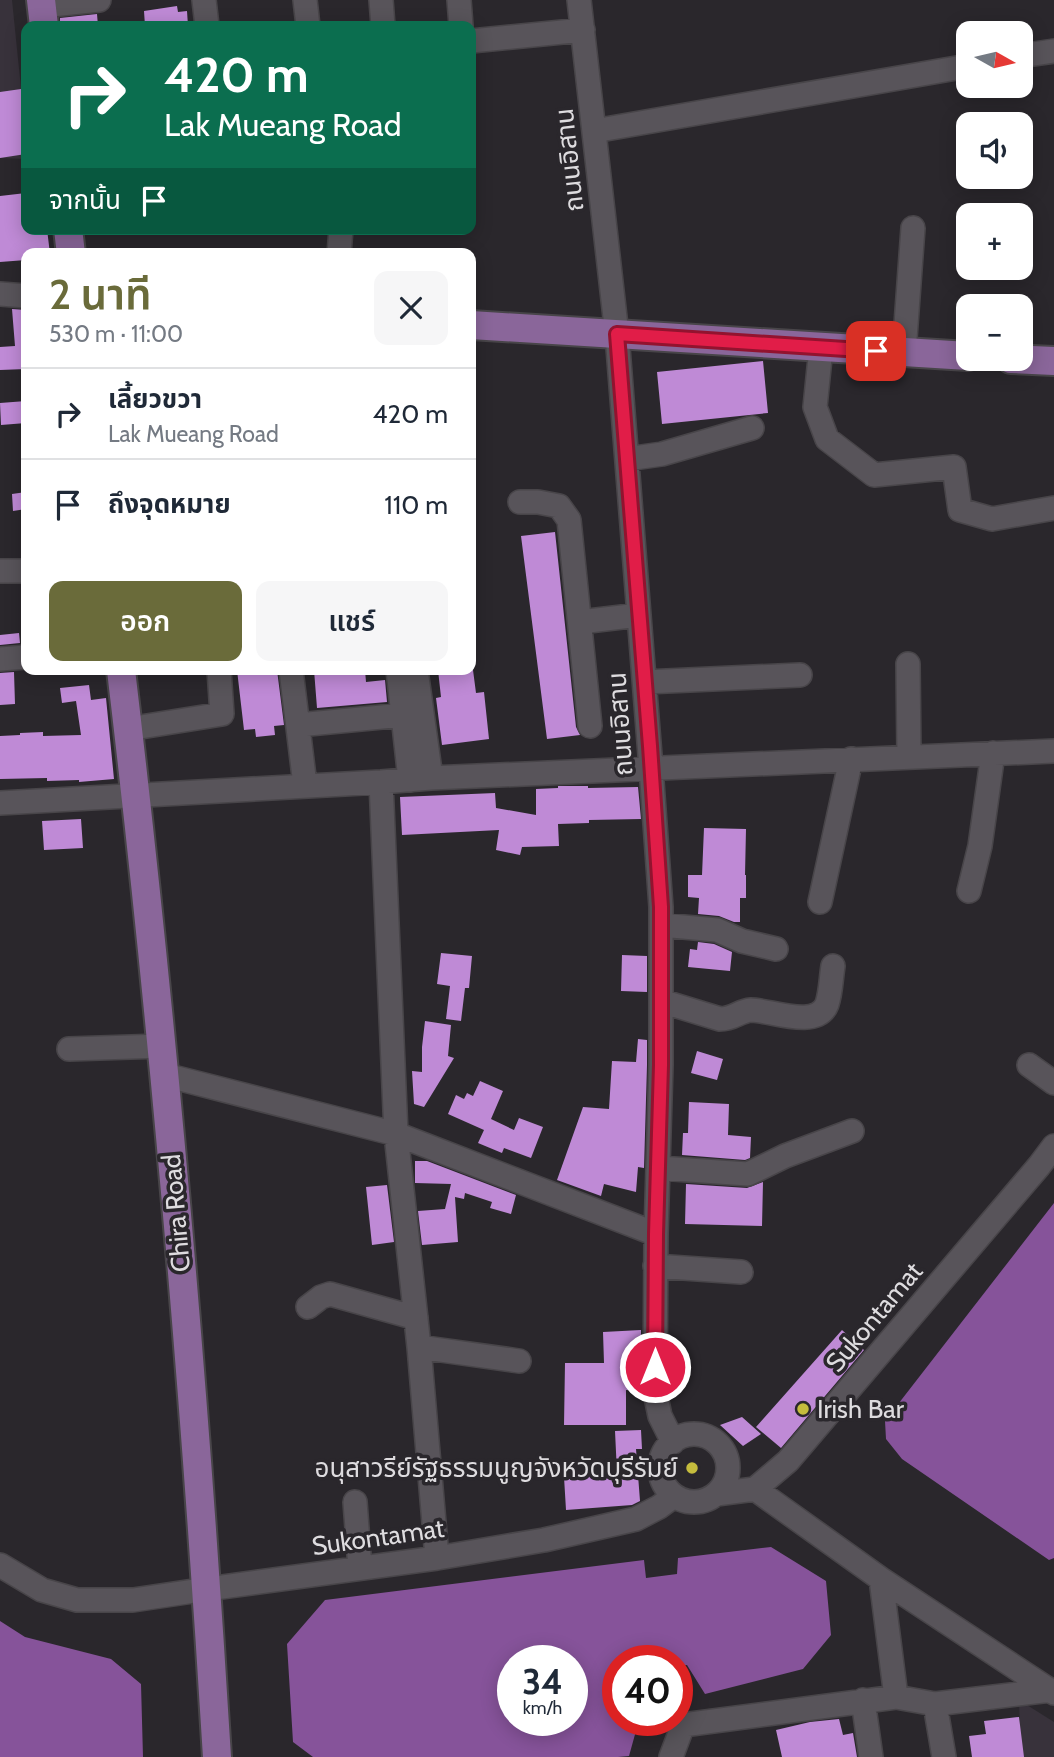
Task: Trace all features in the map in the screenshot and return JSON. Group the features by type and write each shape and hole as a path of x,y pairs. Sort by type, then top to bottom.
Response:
{"main road":[{"path":"476,325 956,355"},
{"path":"1033,360 1054,361"},
{"name":"Chira Road","path":"122,675 165,1075 207,1589 217,1757"}],"street":[{"path":"43,11 99,0"},
{"path":"204,0 206,21"},
{"path":"305,0 307,21"},
{"path":"380,0 382,21"},
{"path":"459,0 461,21"},
{"name":"ถนนอิสาน","path":"579,0 617,334 651,768 661,925 655,1392 660,1416 673,1442"},
{"path":"476,41 583,30"},
{"path":"1033,55 1054,51"},
{"path":"594,131 956,68"},
{"path":"904,352 913,229"},
{"path":"0,294 21,296"},
{"path":"821,348 815,407 827,439 874,475 954,467 960,510 992,519 1054,509"},
{"path":"627,459 662,453 752,428"},
{"path":"520,502 559,506 569,520 590,726"},
{"path":"0,571 21,571"},
{"path":"580,622 639,615"},
{"path":"0,659 21,657"},
{"path":"908,664 909,757"},
{"path":"128,729 222,714 219,675"},
{"path":"292,675 305,785"},
{"path":"399,675 403,715 420,779"},
{"path":"416,675 420,779"},
{"path":"645,682 800,675"},
{"path":"298,725 403,715"},
{"path":"0,803 420,779 1054,751"},
{"path":"969,891 980,846 993,753"},
{"path":"820,902 851,759"},
{"path":"381,782 396,1133 419,1347 437,1558"},
{"path":"661,925 717,930 742,941 776,949"},
{"path":"661,1001 720,1019 730,1019 750,1010 790,1017 811,1017 822,1012 827,1004 833,965"},
{"path":"69,1049 162,1046"},
{"path":"1028,1065 1054,1083"},
{"path":"165,1075 396,1133 656,1234"},
{"path":"659,1168 748,1174 802,1149 852,1131"},
{"name":"Sukontamat","path":"755,1489 788,1461 1054,1146"},
{"path":"655,1266 741,1272"},
{"path":"308,1307 330,1294 416,1318"},
{"path":"419,1347 519,1361"},
{"path":"688,1435 699,1435 718,1444 724,1453 727,1475 716,1494 695,1503 674,1496 666,1488 660,1466 663,1455 673,1442 688,1435"},
{"path":"716,1494 755,1489 881,1579 1053,1691"},
{"name":"Sukontamat","path":"0,1564 42,1590 77,1600 133,1600 437,1558 544,1540 636,1519 674,1496"},
{"path":"355,1502 360,1568"},
{"path":"881,1579 896,1697"},
{"path":"671,1757 683,1725 863,1700 896,1697 935,1704 1053,1691"},
{"path":"863,1700 872,1757"},
{"path":"935,1704 944,1757"}],"shaded area":[{"path":"0,0 12,0 21,88 21,159 0,158"},
{"path":"1054,1203 1054,1558 1049,1560 902,1459 886,1439 885,1421"},
{"path":"771,1547 826,1581 831,1635 803,1669 705,1694 693,1675 693,1645 602,1645 602,1736 635,1736 629,1756 313,1757 293,1742 287,1644 325,1600 644,1560 646,1578 677,1574 678,1558"},
{"path":"0,1621 25,1637 111,1659 141,1684 143,1757 0,1757"},
{"path":"1019,1700 1054,1722 1054,1757 1021,1757"}],"building":[{"path":"177,6 178,12 187,11 188,21 145,21 144,11"},
{"path":"97,14 98,21 60,21 60,18"},
{"path":"21,89 21,155 0,158 0,92"},
{"path":"21,194 21,235 48,235 49,248 21,248 21,260 0,262 0,196"},
{"path":"12,309 21,310 21,369 0,370 0,347 15,346"},
{"path":"763,361 768,413 662,424 657,372"},
{"path":"21,401 21,423 1,425 0,403"},
{"path":"21,493 21,510 13,511 12,494"},
{"path":"555,532 576,727 580,735 547,739 521,536"},
{"path":"19,633 20,643 0,645 0,635"},
{"path":"14,672 15,704 0,705 0,673"},
{"path":"238,675 278,675 284,725 274,726 275,735 256,737 255,729 244,730"},
{"path":"314,675 365,675 366,682 385,680 387,702 317,708"},
{"path":"439,675 474,675 476,693 484,692 489,739 442,745 436,698 441,697"},
{"path":"89,685 91,700 106,698 114,779 79,782 47,781 47,778 0,779 0,736 43,732 43,736 81,735 76,701 62,703 60,688"},
{"path":"558,786 638,787 641,819 589,820 589,823 558,824 559,846 522,847 520,855 496,850 499,830 402,835 400,797 495,793 496,808 536,815 536,789"},
{"path":"81,819 83,848 44,850 42,821"},
{"path":"704,828 746,829 746,898 740,898 740,922 698,914 699,898 688,897 688,875 702,875"},
{"path":"698,942 714,944 732,952 730,971 688,967 690,949 697,950"},
{"path":"441,953 472,956 469,988 465,988 461,1021 446,1019 450,986 437,984"},
{"path":"622,955 647,956 647,992 621,991"},
{"path":"425,1021 451,1025 448,1056 454,1058 424,1107 414,1104 412,1071 422,1072"},
{"path":"638,1039 647,1040 647,1065 644,1168 638,1167 636,1192 604,1184 601,1196 557,1180 583,1107 609,1109 612,1061 636,1062"},
{"path":"697,1051 723,1059 717,1080 691,1073"},
{"path":"480,1081 503,1091 491,1119 514,1130 519,1118 543,1127 531,1158 504,1148 502,1153 478,1143 484,1130 448,1114 456,1095 464,1099 467,1093 473,1096"},
{"path":"689,1102 729,1104 728,1135 751,1137 750,1158 745,1160 682,1155 683,1133 688,1133"},
{"path":"415,1161 427,1161 516,1195 511,1214 490,1208 492,1202 465,1193 464,1199 455,1197 458,1242 422,1245 418,1211 445,1209 451,1184 415,1183"},
{"path":"763,1182 762,1226 685,1224 686,1184 747,1188"},
{"path":"387,1185 394,1242 372,1245 366,1187"},
{"path":"641,1330 641,1391 626,1390 626,1425 564,1425 565,1363 604,1363 603,1332"},
{"path":"842,1330 864,1350 781,1448 756,1427"},
{"path":"742,1417 761,1434 743,1446 720,1425"},
{"path":"641,1430 642,1449 636,1449 640,1501 632,1505 566,1510 564,1477 617,1473 615,1431"},
{"path":"1019,1717 1024,1757 972,1757 969,1736 986,1734 984,1721"},
{"path":"839,1719 843,1735 853,1733 857,1757 782,1757 776,1730"}],"place":[{"name":"Irish Bar","path":"803,1409"},
{"name":"อนุสาวรีย์รัฐธรรมนูญจังหวัดบุรีรัมย์","path":"692,1468"}],"route":[{"path":"655,1367 661,907 617,334 876,351"}]}
